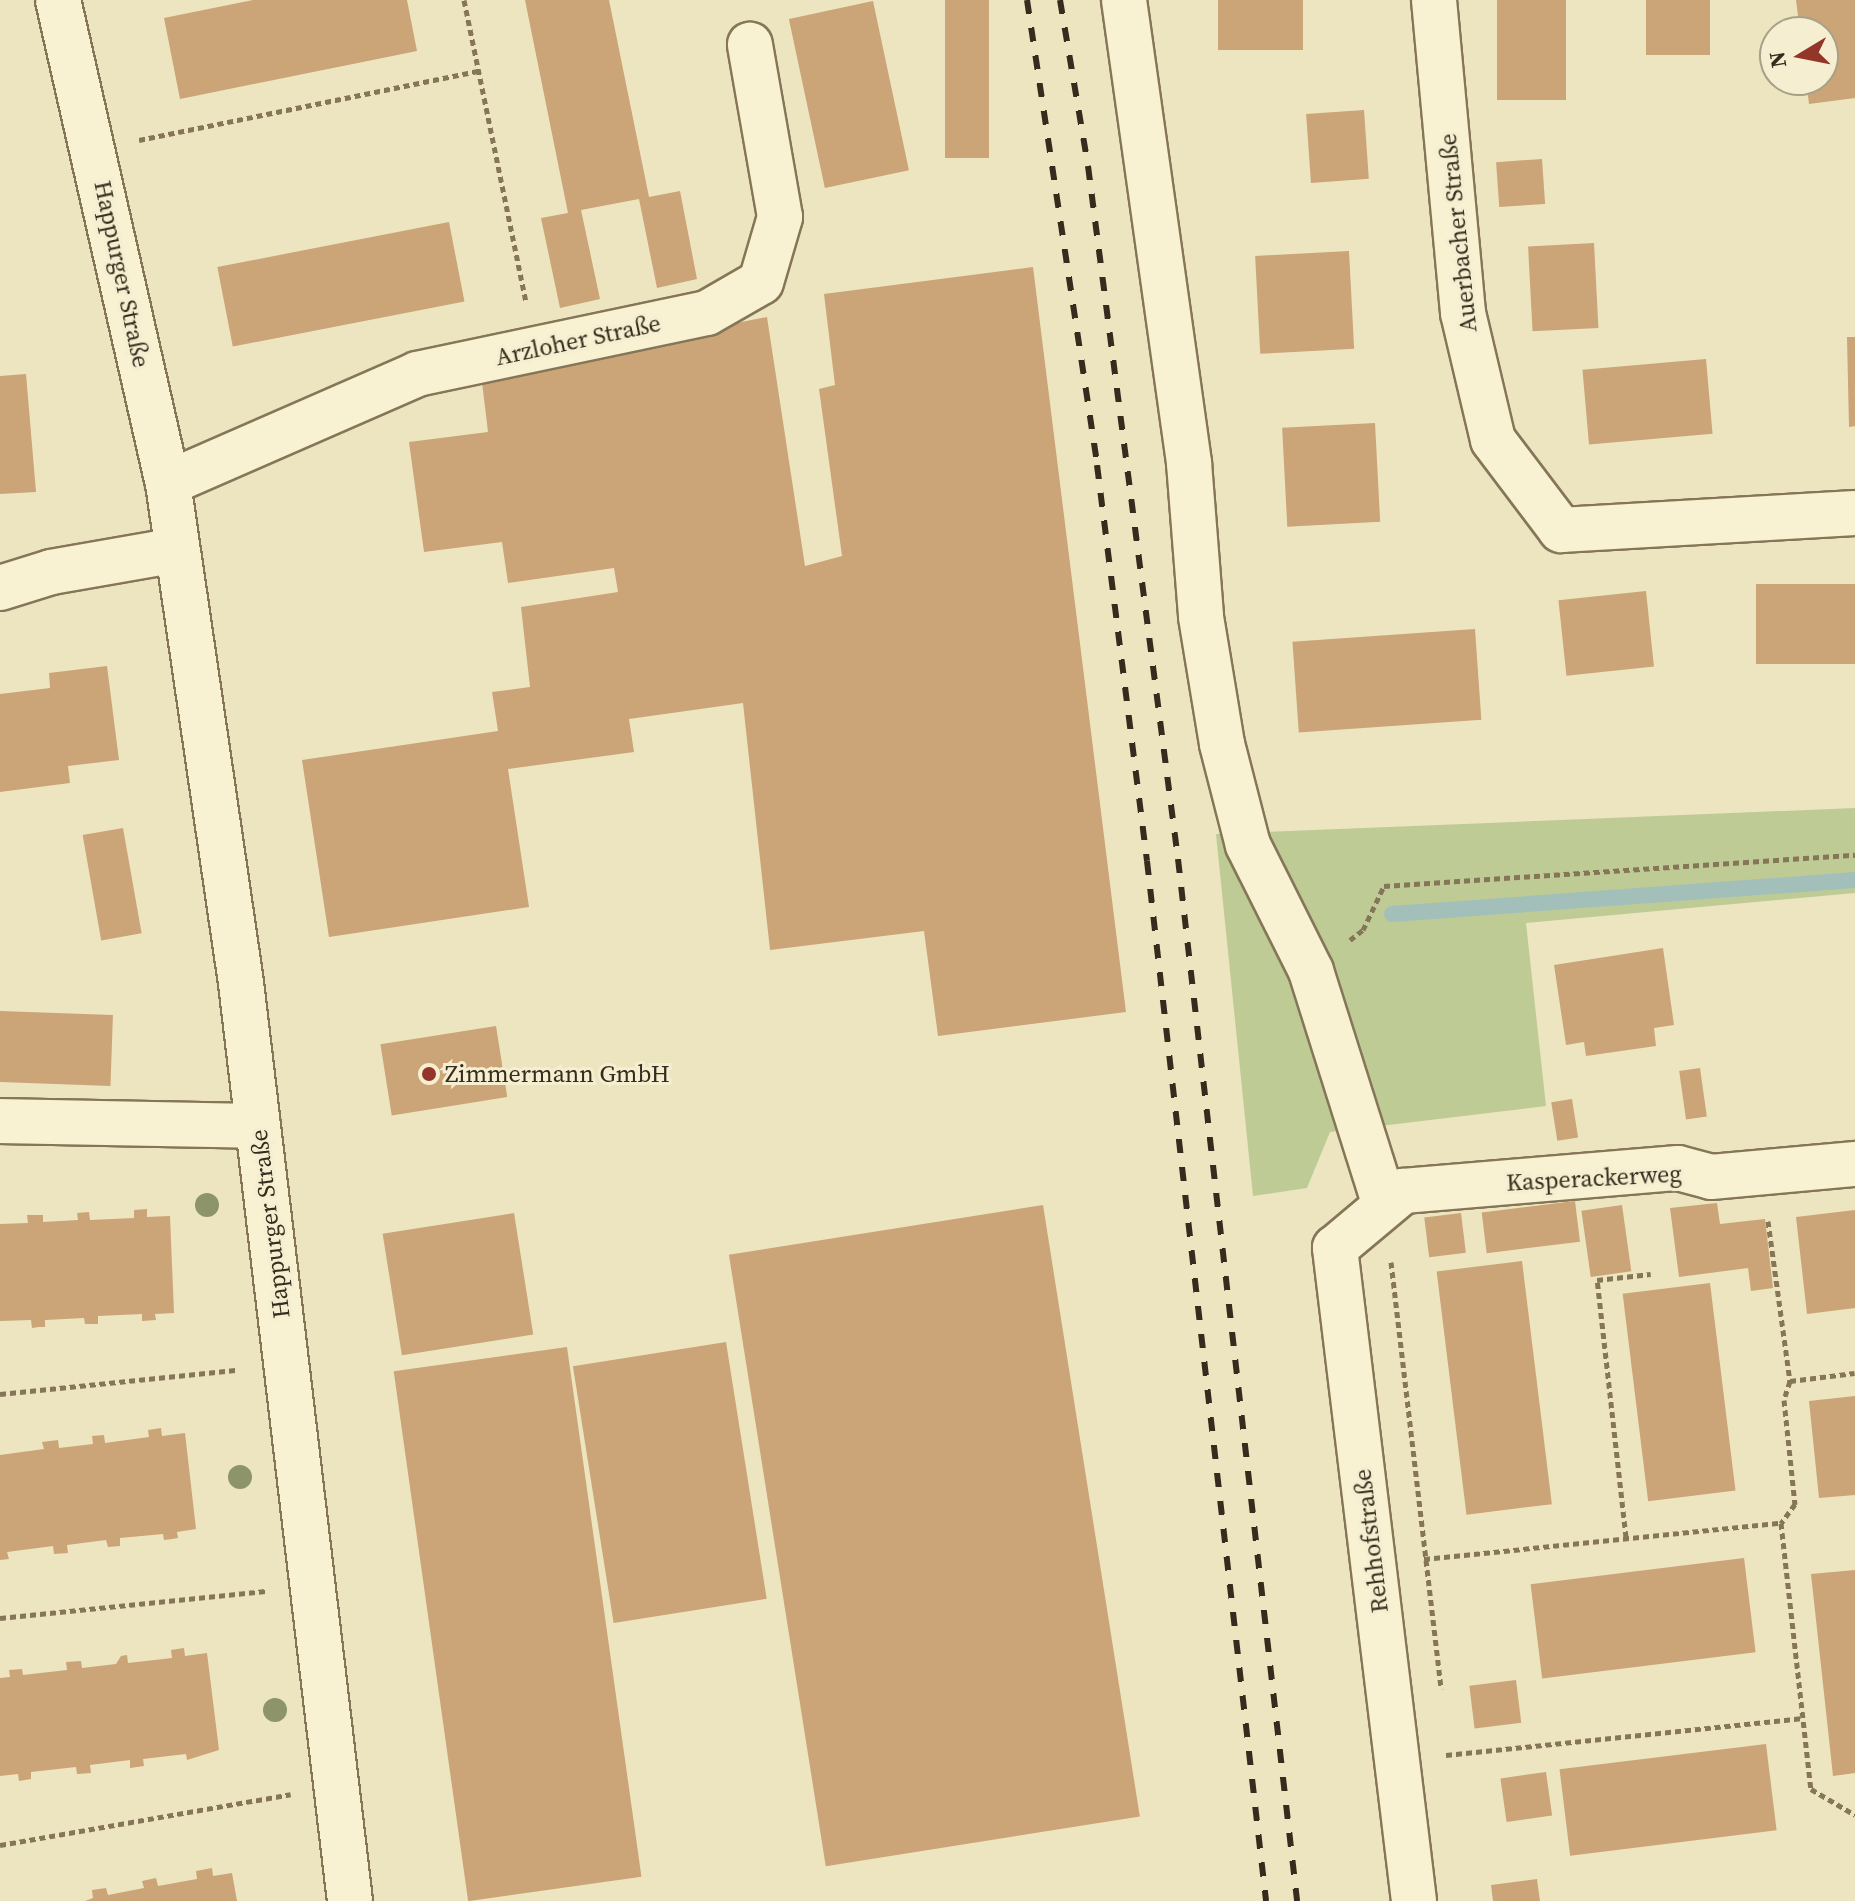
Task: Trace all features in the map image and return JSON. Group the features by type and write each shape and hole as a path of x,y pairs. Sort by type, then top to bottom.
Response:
{"street":[{"name":"Happurger Straße","path":"58,0 95,148 168,483 258,1126 350,1901"},
{"path":"1124,0 1178,373 1201,617 1222,744 1248,845 1311,971 1384,1203"},
{"name":"Auerbacher Straße","path":"1434,0 1463,313 1489,426 1493,440 1561,530 1855,513"},
{"name":"Arzloher Straße","path":"168,483 417,374 707,313 761,282 780,217 750,45"},
{"path":"0,588 51,572 177,550"},
{"path":"0,1121 258,1126"},
{"name":"Kasperackerweg","path":"1384,1203 1403,1191 1678,1168 1711,1177 1855,1164"},
{"name":"Rehhofstraße","path":"1384,1203 1335,1248 1414,1901"}],"path":[{"path":"464,0 536,349"},
{"path":"95,148 479,71"},
{"path":"1311,971 1363,930 1384,886 1855,855"},
{"path":"1763,1173 1790,1381 1784,1400 1795,1504 1781,1523 1811,1789 1855,1815"},
{"path":"1384,1203 1442,1694"},
{"path":"1626,1537 1597,1280 1651,1274"},
{"path":"0,1394 287,1367"},
{"path":"1790,1381 1855,1373"},
{"path":"1374,1565 1781,1523"},
{"path":"0,1618 311,1586"},
{"path":"1397,1760 1803,1718"},
{"path":"1447,1740 1451,1769"},
{"path":"0,1845 336,1786"}],"green space":[{"path":"1855,808 1855,893 1526,923 1546,1106 1330,1132 1307,1188 1253,1196 1216,834"}],"building":[{"path":"253,0 407,0 417,51 180,99 164,18"},
{"path":"525,0 609,0 649,197 680,191 697,279 657,288 639,199 581,210 600,299 560,308 541,218 568,213"},
{"path":"945,0 989,0 989,158 945,158"},
{"path":"1218,0 1303,0 1303,50 1218,50"},
{"path":"1497,0 1566,0 1566,100 1497,100"},
{"path":"1646,0 1710,0 1710,55 1646,55"},
{"path":"1796,0 1855,0 1855,98 1809,104 1808,96 1839,96 1839,16 1798,16"},
{"path":"873,1 909,170 825,188 789,19"},
{"path":"1364,110 1369,179 1311,183 1306,114"},
{"path":"1542,159 1545,204 1499,207 1496,162"},
{"path":"449,222 464,302 233,347 217,267"},
{"path":"1594,243 1598,328 1533,331 1528,246"},
{"path":"1349,251 1354,349 1260,354 1255,256"},
{"path":"1033,267 1126,1012 938,1036 924,931 770,950 743,703 629,719 634,752 508,769 529,907 329,937 302,760 498,731 492,692 530,687 521,607 618,592 614,568 508,583 502,542 424,552 409,442 488,432 481,374 767,317 805,566 842,556 819,389 835,385 824,294"},
{"path":"1847,337 1855,337 1855,426 1849,427"},
{"path":"1706,359 1713,434 1589,445 1582,370"},
{"path":"26,374 36,492 0,494 0,376"},
{"path":"1375,423 1380,522 1287,527 1282,428"},
{"path":"1756,584 1855,584 1855,664 1756,664"},
{"path":"1646,591 1654,667 1566,676 1558,600"},
{"path":"1475,629 1481,720 1299,733 1292,642"},
{"path":"107,666 119,760 68,766 70,783 0,792 0,694 50,688 49,673"},
{"path":"123,828 142,933 101,940 83,835"},
{"path":"1663,948 1674,1025 1654,1028 1656,1046 1586,1056 1584,1042 1566,1045 1554,965"},
{"path":"0,1011 113,1015 110,1086 0,1082"},
{"path":"496,1026 507,1097 392,1115 380,1044"},
{"path":"1700,1068 1707,1117 1686,1119 1679,1071"},
{"path":"1572,1099 1578,1138 1557,1141 1551,1102"},
{"path":"1575,1201 1580,1242 1487,1253 1482,1212"},
{"path":"1717,1203 1720,1224 1765,1219 1773,1288 1751,1291 1748,1268 1679,1277 1670,1208"},
{"path":"1043,1205 1140,1816 826,1866 729,1255"},
{"path":"1622,1205 1631,1271 1591,1277 1581,1211"},
{"path":"147,1209 147,1217 170,1216 174,1313 155,1314 156,1320 142,1321 142,1314 98,1316 98,1324 85,1324 84,1318 45,1320 45,1327 32,1328 31,1320 0,1321 0,1224 28,1223 27,1215 43,1215 43,1222 78,1220 77,1213 89,1212 90,1220 134,1218 134,1210"},
{"path":"1855,1210 1855,1308 1807,1314 1796,1217"},
{"path":"514,1213 533,1334 402,1355 383,1234"},
{"path":"1461,1213 1466,1253 1429,1257 1424,1218"},
{"path":"1522,1261 1552,1504 1466,1515 1437,1271"},
{"path":"1710,1283 1735,1490 1648,1501 1623,1294"},
{"path":"726,1342 767,1599 614,1623 573,1366"},
{"path":"567,1347 641,1877 468,1901 394,1371"},
{"path":"1855,1396 1855,1495 1819,1498 1809,1401"},
{"path":"161,1428 162,1436 185,1433 196,1529 177,1532 178,1538 164,1540 163,1534 120,1538 120,1546 108,1547 106,1540 67,1545 68,1553 54,1554 53,1546 7,1552 9,1559 0,1560 0,1455 44,1449 42,1442 58,1440 59,1448 93,1444 92,1436 104,1435 105,1443 149,1437 148,1430"},
{"path":"1744,1558 1756,1652 1542,1678 1531,1584"},
{"path":"1855,1570 1855,1773 1833,1776 1811,1574"},
{"path":"184,1648 185,1656 207,1653 219,1750 187,1760 186,1754 143,1759 144,1766 130,1768 130,1760 90,1765 91,1773 77,1774 76,1767 31,1772 31,1779 19,1781 18,1774 0,1776 0,1678 10,1677 9,1670 22,1669 23,1675 67,1670 66,1662 81,1661 82,1668 116,1664 121,1656 127,1655 128,1663 172,1658 171,1650"},
{"path":"1516,1680 1521,1723 1475,1728 1469,1686"},
{"path":"1766,1744 1777,1830 1570,1856 1560,1769"},
{"path":"1546,1772 1552,1816 1507,1822 1500,1778"},
{"path":"212,1868 213,1876 232,1873 237,1901 85,1901 93,1898 92,1890 106,1888 108,1895 144,1888 142,1881 156,1878 158,1886 197,1879 196,1871"},
{"path":"1537,1879 1540,1901 1493,1901 1491,1885"}],"waterway":[{"path":"1392,914 1855,880"}],"railway":[{"path":"1027,0 1097,465 1147,861 1266,1901"},
{"path":"1060,0 1088,166 1178,859 1297,1901"}],"place":[{"name":"Zimmermann GmbH","path":"429,1074"}]}
